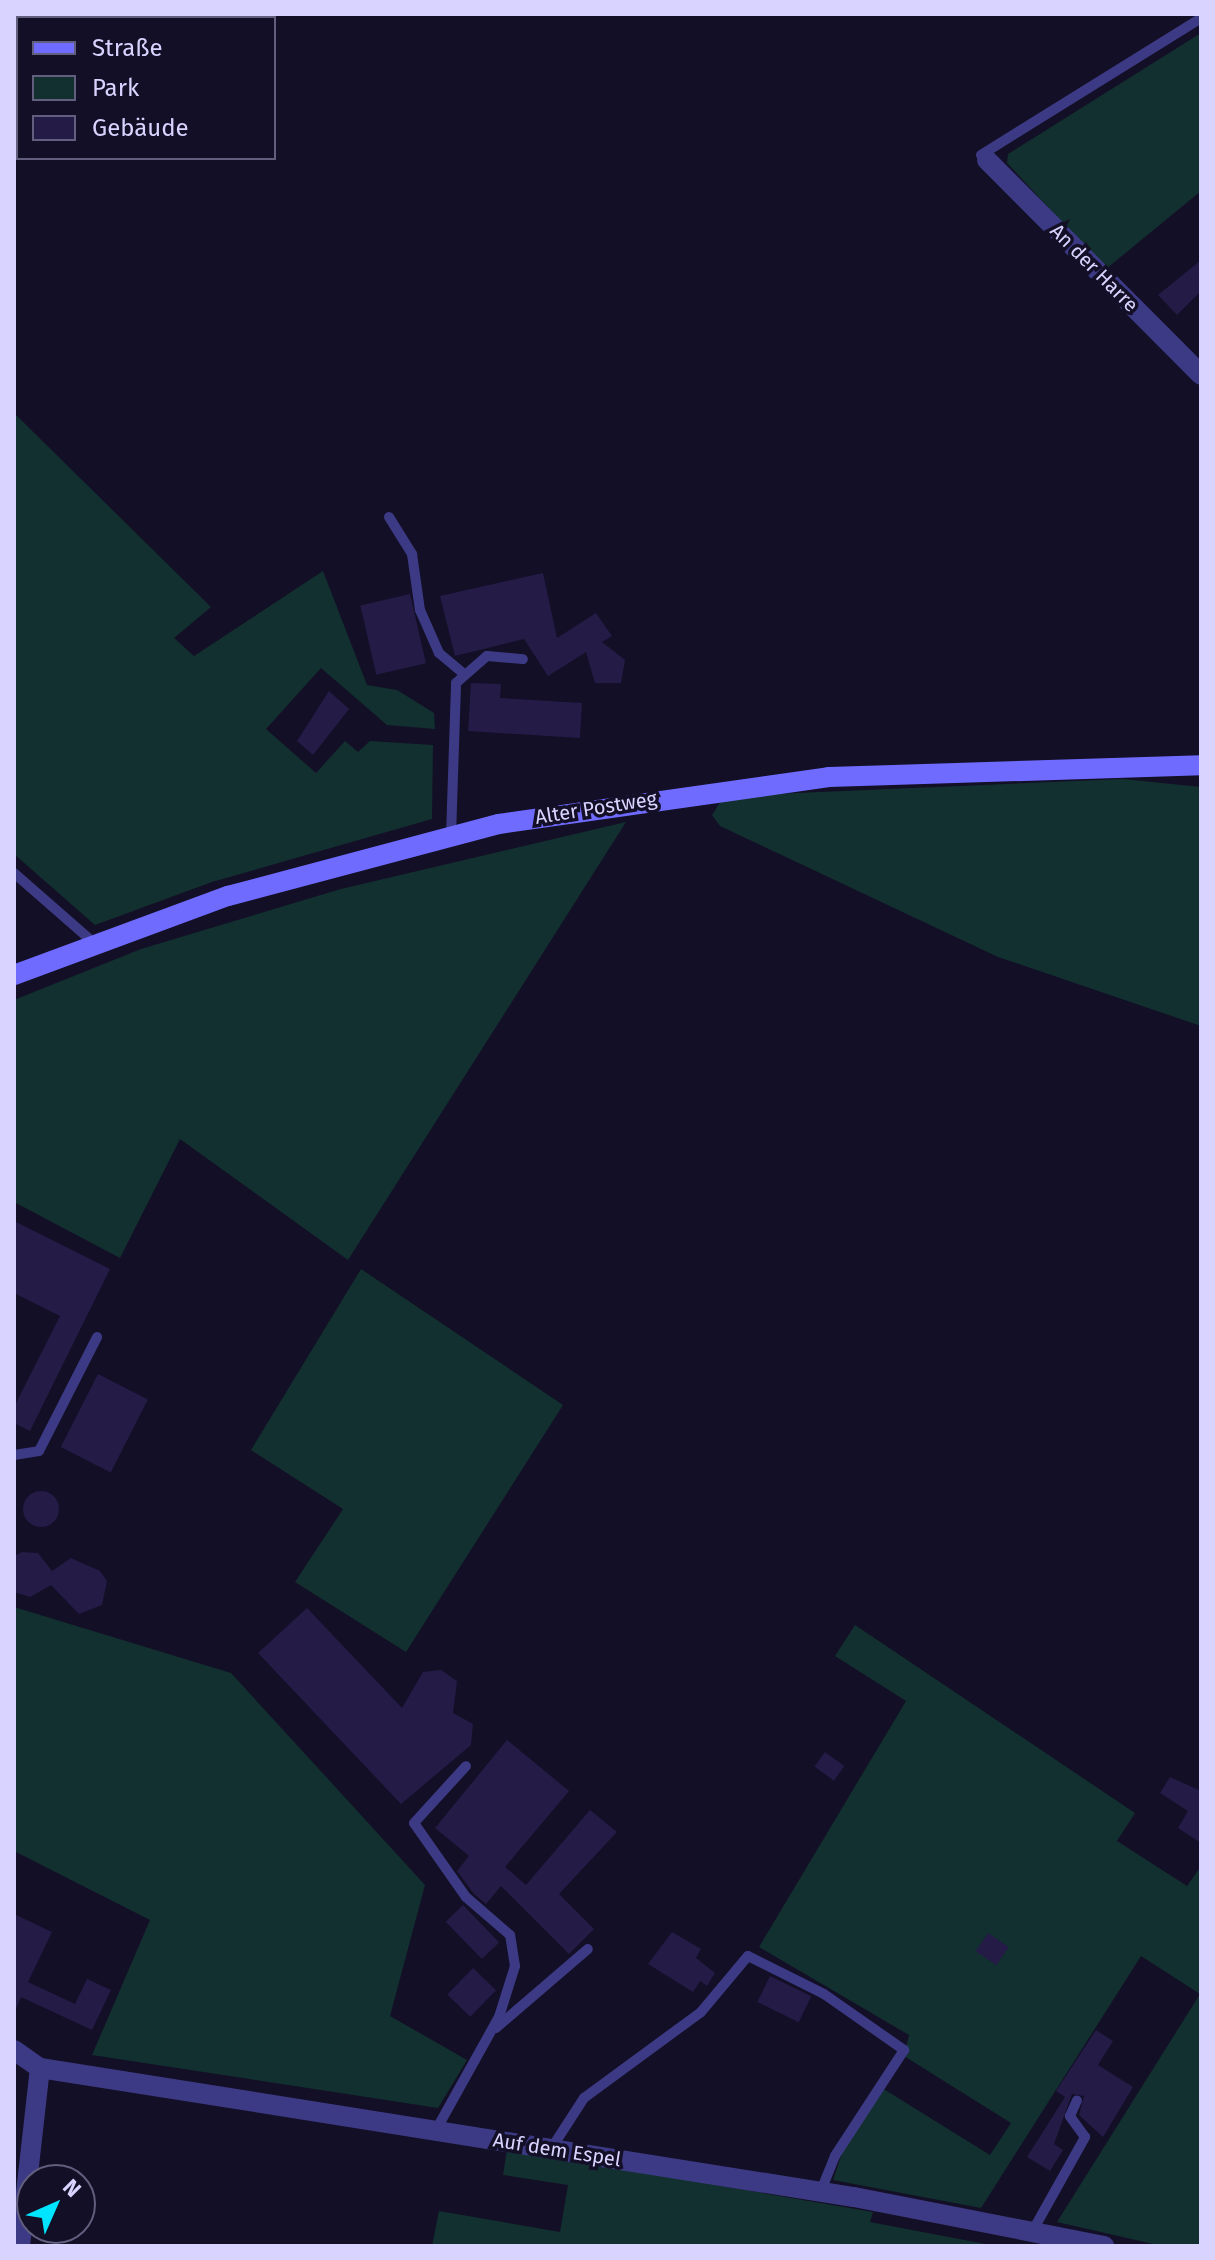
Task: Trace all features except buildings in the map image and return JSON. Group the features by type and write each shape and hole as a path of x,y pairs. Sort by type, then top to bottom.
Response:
{"main road":[{"name":"Alter Postweg","path":"14,975 94,943 255,887 451,836 829,777 1201,765"}],"street":[{"name":"An der Harre","path":"984,158 1201,375"},
{"name":"Auf dem Espel","path":"14,2050 40,2068 821,2191 1104,2246"},
{"path":"20,2246 40,2068"}],"lane":[{"path":"984,158 1201,18"},
{"path":"389,517 412,554 420,610 439,653 462,672"},
{"path":"462,672 487,656 523,659"},
{"path":"451,836 462,672"},
{"path":"14,873 94,943"},
{"path":"14,1455 39,1451 97,1337"},
{"path":"436,2130 491,2031 515,1966 510,1935 466,1897 414,1823 466,1766"},
{"path":"491,2031 588,1949"},
{"path":"551,2149 584,2098 701,2012 748,1956 824,1994 904,2050 835,2156 821,2191"},
{"path":"1032,2232 1085,2137 1070,2116 1077,2100"}],"green space":[{"path":"1201,33 1201,191 1106,269 1007,163 1008,154"},
{"path":"14,413 211,607 174,638 194,656 323,571 367,685 397,690 434,713 435,729 387,725 321,668 266,729 316,773 345,741 358,752 370,741 433,745 432,819 212,882 95,925 14,854"},
{"path":"1123,779 1201,787 1201,1026 998,957 720,826 712,815 724,796"},
{"path":"626,822 348,1260 180,1139 120,1258 14,1202 14,1000 141,949 341,889"},
{"path":"361,1269 563,1405 406,1652 295,1582 343,1509 251,1450"},
{"path":"14,1607 231,1673 425,1885 390,2016 467,2060 438,2108 92,2055 150,1920 14,1851"},
{"path":"855,1625 1135,1813 1117,1841 1187,1886 1201,1866 1201,2246 1162,2246 1057,2222 1200,1994 1141,1956 981,2208 833,2180 843,2150 882,2088 990,2155 1011,2123 904,2056 909,2035 759,1947 906,1701 835,1656"},
{"path":"507,2149 873,2212 870,2222 996,2246 432,2246 439,2211 560,2232 568,2185 503,2175"}]}
